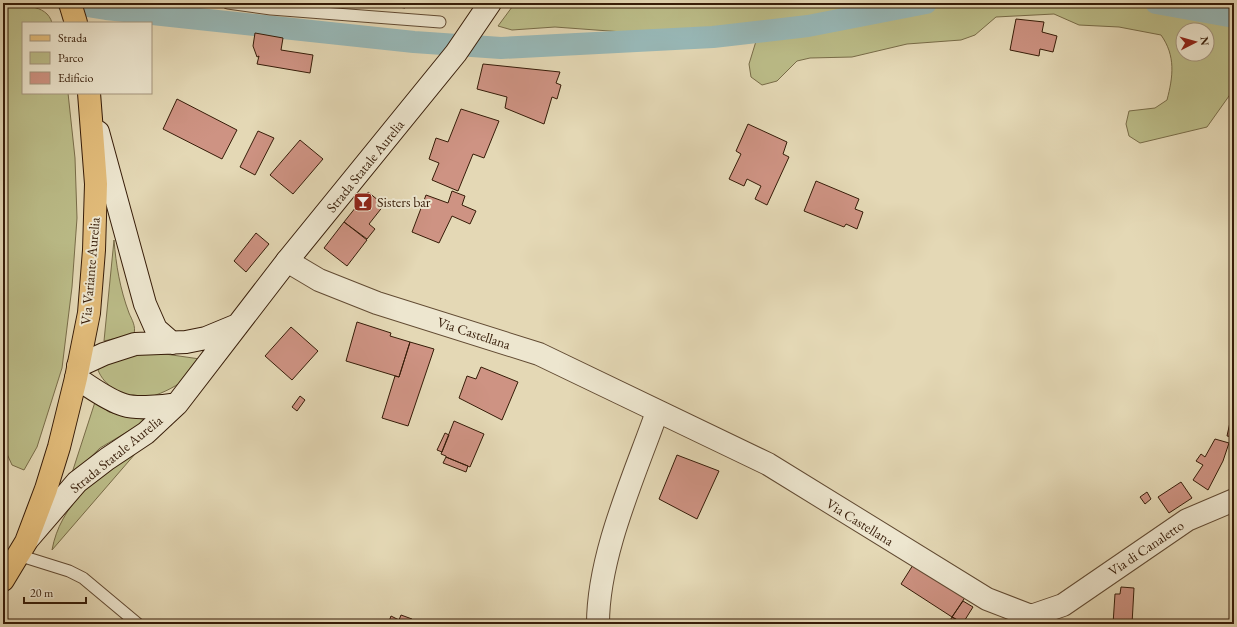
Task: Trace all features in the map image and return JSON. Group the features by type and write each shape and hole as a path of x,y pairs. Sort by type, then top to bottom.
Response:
{"main road":[{"path":"70,3 76,22"},
{"name":"Via Variante Aurelia","path":"59,447 89,313 94,250 96,184 90,99"},
{"name":"Strada Statale Aurelia","path":"3,580 22,548 59,447"}],"street":[{"name":"Strada Statale Aurelia","path":"22,548 77,482 107,459 146,433 177,404 237,325 456,53 490,3"},
{"path":"90,99 145,304 156,329 172,343"},
{"name":"Via Castellana","path":"288,261 319,280 377,302 539,354 768,464 987,599 1031,616 1063,605"},
{"name":"Strada Statale Aurelia","path":"177,404 165,406 126,406 114,401 77,372 104,354 135,344 172,343 206,338 237,325"},
{"path":"598,624 598,600 612,540 657,412"},
{"name":"Via di Canaletto","path":"1063,605 1187,520 1234,500"}],"lane":[{"path":"228,3 271,9 440,22"},
{"path":"22,548 83,578 138,624"}],"green space":[{"path":"515,3 1126,3 1234,22 1234,89 1207,127 1140,143 1129,136 1126,124 1129,111 1155,108 1167,100 1171,83 1171,59 1166,43 1161,35 1119,27 1079,25 1054,14 996,17 975,35 961,40 907,44 852,57 810,58 797,61 777,81 762,85 751,77 749,64 761,25 623,32 555,27 512,30 498,26"},
{"path":"3,4 39,9 49,17 52,22 22,22 22,94 68,94 75,158 77,218 72,287 62,368 37,447 24,470 12,465 3,445"},
{"path":"114,240 117,268 126,304 133,323 134,334 104,341"},
{"path":"134,354 165,354 200,359 180,383 161,393 150,397 140,398 121,393 109,386 98,370 108,361"},
{"path":"95,402 109,412 147,420 100,448 71,476"},
{"path":"135,454 52,550 56,534 63,519 82,493 107,472"}],"building":[{"path":"374,3 406,3 405,8"},
{"path":"1016,19 1044,22 1042,32 1057,36 1053,52 1040,49 1039,56 1010,50"},
{"path":"255,33 283,38 281,50 313,55 310,73 257,64 259,56 257,57 253,46"},
{"path":"483,64 560,72 556,83 561,85 557,99 552,97 544,124 505,108 507,97 477,89"},
{"path":"177,99 237,130 222,159 163,129"},
{"path":"461,109 499,121 484,158 473,154 458,191 432,180 439,163 429,159 436,138 448,142"},
{"path":"748,124 787,142 783,154 789,157 767,205 755,199 761,186 747,179 744,186 729,179 741,154 736,151"},
{"path":"258,131 274,138 255,175 240,167"},
{"path":"300,140 323,159 293,194 270,175"},
{"path":"816,181 859,199 855,209 863,212 857,229 846,224 844,227 804,211"},
{"path":"452,191 465,196 462,205 476,211 470,224 452,216 439,243 412,232 426,195 448,203"},
{"path":"368,192 384,205 369,224 375,229 367,239 344,222"},
{"path":"344,222 367,240 347,266 324,248"},
{"path":"256,233 269,244 246,272 234,261"},
{"path":"357,322 391,333 390,336 410,342 399,377 346,361"},
{"path":"291,327 318,351 292,380 265,356"},
{"path":"410,342 434,349 408,426 382,418 395,376 399,377"},
{"path":"481,367 518,382 502,420 459,398 467,376 476,379"},
{"path":"300,396 305,400 297,411 292,407"},
{"path":"1234,404 1234,434 1233,437 1227,436"},
{"path":"454,421 484,434 470,467 441,454"},
{"path":"445,433 449,435 442,452 437,450"},
{"path":"1215,439 1229,443 1223,461 1208,490 1193,480 1203,465 1196,461 1201,454 1205,457"},
{"path":"677,455 719,471 697,519 659,499"},
{"path":"446,457 468,466 466,472 443,463"},
{"path":"1181,482 1192,498 1169,513 1158,497"},
{"path":"1147,492 1151,499 1145,504 1140,497"},
{"path":"913,565 966,596 952,617 901,584"},
{"path":"1121,587 1134,588 1132,624 1113,624 1115,594 1120,594"},
{"path":"963,601 973,607 963,623 952,617"},
{"path":"401,615 412,619 410,624 388,624 391,616 399,620"},
{"path":"952,617 963,623 963,624 948,624"}],"waterway":[{"path":"68,3 106,9 414,42 501,48 713,37 808,26 926,3"},
{"path":"1156,3 1234,17"}],"place":[{"name":"Sisters bar","path":"363,202"}]}
